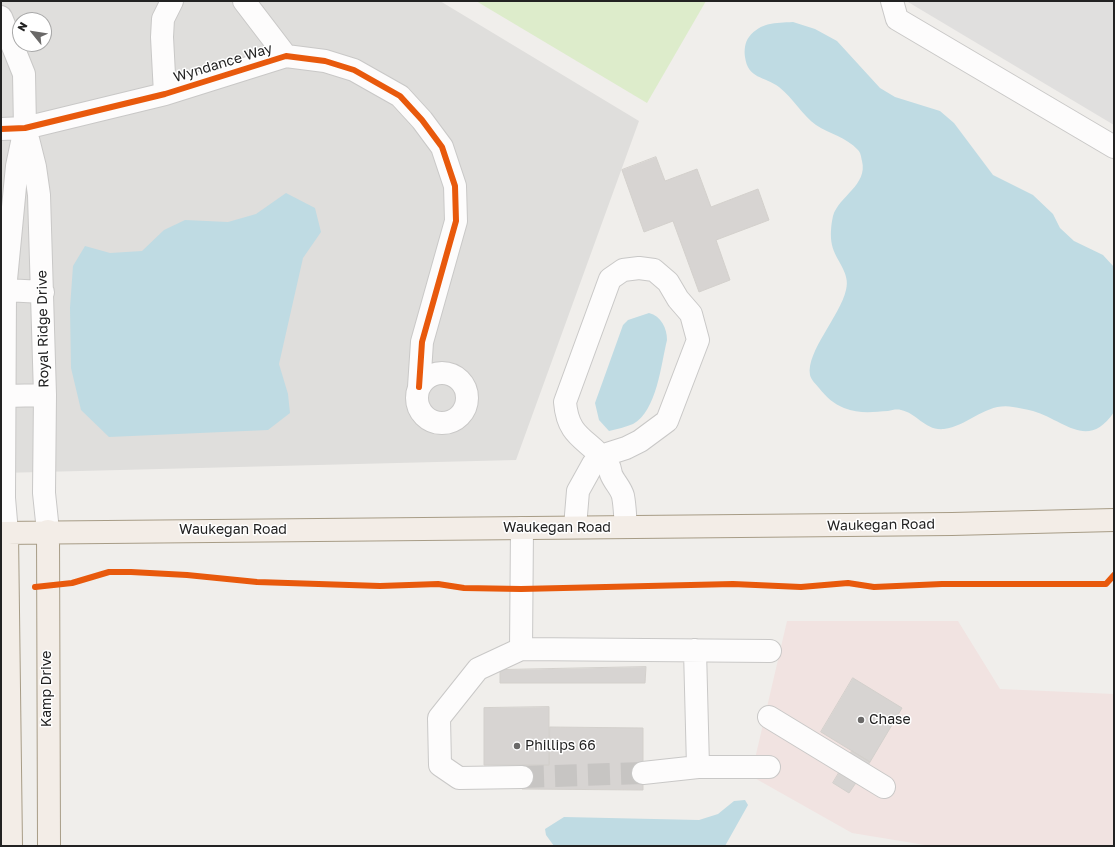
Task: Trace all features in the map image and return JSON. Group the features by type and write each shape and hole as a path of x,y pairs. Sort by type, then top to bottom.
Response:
{"main road":[{"name":"Waukegan Road","path":"4,533 952,524 1114,520"},
{"name":"Kamp Drive","path":"48,532 49,846"},
{"path":"4,533 11,846"}],"street":[{"name":"Wyndance Way","path":"165,94 162,37 163,19 172,1"},
{"name":"Wyndance Way","path":"244,1 286,56"},
{"path":"892,1 897,19 1114,147"},
{"name":"Royal Ridge Drive","path":"1,17 8,52 24,74 25,128 35,167 39,195 45,396 44,493 48,532"},
{"name":"Wyndance Way","path":"25,128 165,94 286,56 325,61 354,70 400,96 422,120 442,147 455,186 456,221 422,342 419,387"},
{"path":"1,129 25,128"},
{"name":"Royal Ridge Drive","path":"4,533 5,290 16,166 25,128"},
{"path":"575,528 578,491 593,464 601,456 626,448 652,433 668,421 698,340 691,314 678,299 668,282 654,270 639,268 623,270 610,279 565,402 566,417 571,428 601,456 609,464 611,474 622,495 626,527"},
{"path":"5,290 43,292"},
{"path":"5,396 45,396"},
{"path":"521,649 522,528"},
{"path":"522,777 459,778 440,765 439,718 478,669 521,649 770,651"},
{"path":"695,650 698,767"},
{"path":"769,717 884,787"},
{"path":"643,773 698,767 769,767"}],"shaded area":[{"path":"1,1 440,1 639,121 516,460 1,473"},
{"path":"1114,1 1114,125 908,2"},
{"path":"787,621 958,621 1000,689 1114,694 1114,846 925,846 852,833 751,776"}],"green space":[{"path":"476,1 706,1 647,103"}],"water":[{"path":"793,22 815,29 837,41 880,88 895,97 940,111 954,123 993,175 1033,195 1053,214 1060,228 1074,241 1103,255 1114,267 1114,412 1104,424 1095,430 1075,430 1033,411 1003,406 986,411 962,424 944,429 937,429 926,425 907,412 901,410 866,412 844,408 830,400 811,379 810,366 813,356 843,300 847,284 845,272 832,245 831,230 833,216 841,202 857,184 863,169 858,150 843,139 816,125 784,91 773,83 753,73 749,69 745,54 745,46 748,39 754,32 758,28 769,24"},
{"path":"286,193 315,208 321,232 303,258 279,364 288,394 290,413 268,430 109,437 81,410 71,368 70,308 73,266 85,246 110,253 142,251 164,230 185,220 228,222 256,214"},
{"path":"649,313 657,317 662,323 666,331 667,340 653,398 648,409 641,418 633,424 609,431 599,420 595,403 623,325 628,320"},
{"path":"745,800 748,805 725,846 554,846 546,835 545,829 564,817 699,820 718,814 734,801"}],"building":[{"path":"656,157 665,181 697,169 711,207 758,189 769,220 716,240 730,280 699,292 673,221 644,232 622,170"},
{"path":"646,667 645,683 500,683 500,670"},
{"name":"Chase","path":"853,678 902,708 870,762 821,732"},
{"name":"Phillips 66","path":"549,707 549,765 484,765 484,708"},
{"path":"550,727 643,728 643,790 522,789 522,765 549,765"},
{"path":"852,751 870,762 849,793 833,783"}],"tunnel":[{"path":"522,777 643,773"}],"cycle path":[{"path":"1,129 25,128 165,94 286,56 325,61 354,70 400,96 422,120 442,147 455,186 456,221 422,342 419,387"},
{"path":"35,587 72,583 109,572 187,575 257,582 380,586 438,584 464,588 521,589 733,584 801,587 848,583 874,587 942,584 1106,584 1114,575"}],"place":[{"name":"Chase","path":"861,720"},
{"name":"Phillips 66","path":"517,746"}]}
